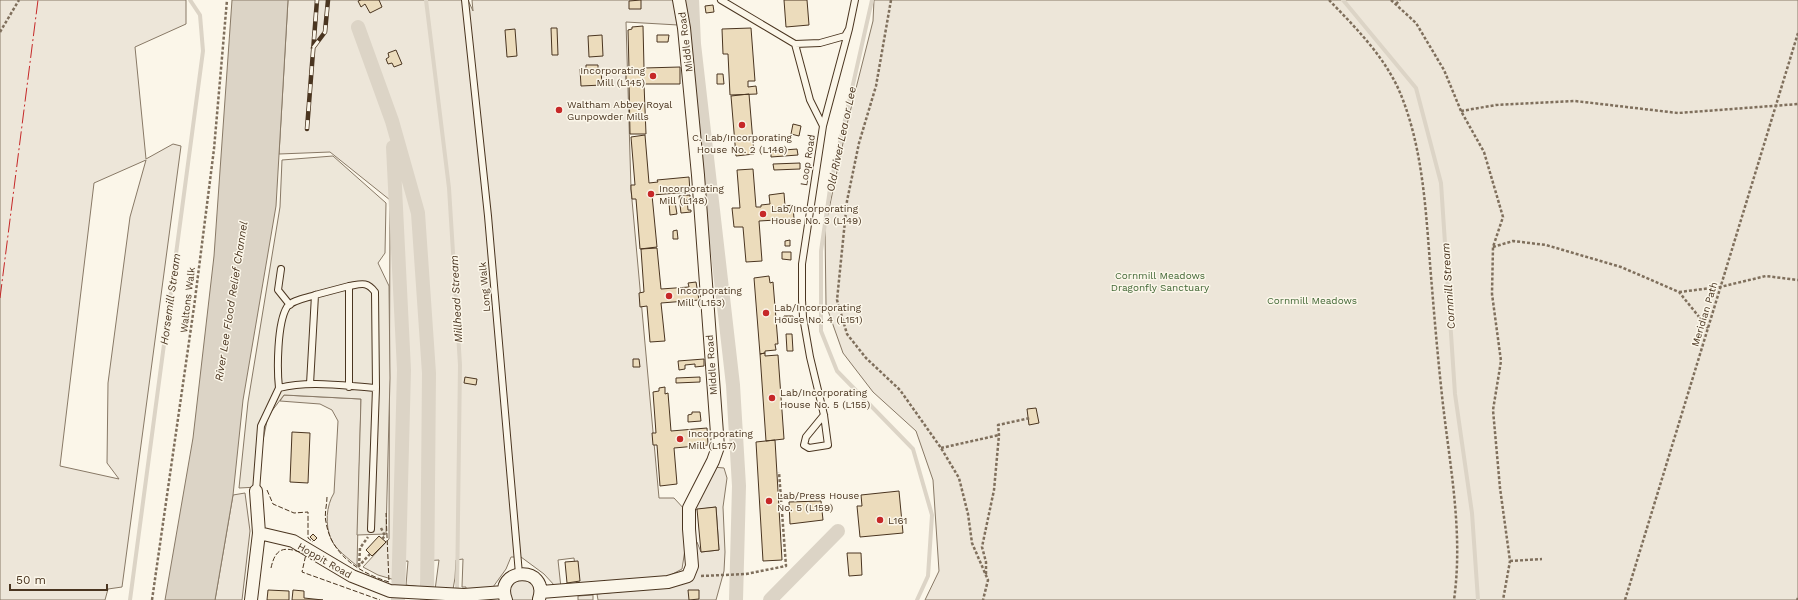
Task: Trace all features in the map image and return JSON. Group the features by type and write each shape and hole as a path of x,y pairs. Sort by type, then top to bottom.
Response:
{"street":[{"name":"Middle Road","path":"679,0 684,28 698,175 718,447 713,461 689,508 692,566 688,576"},
{"path":"251,600 259,533 256,491"},
{"name":"Hoppit Road","path":"259,533 293,541 355,571 390,591 505,596"},
{"path":"505,596 507,581 511,577 519,574 528,574 534,577 540,586 540,596 668,582 688,576"}],"lane":[{"name":"Long Walk","path":"465,0 488,216 519,574"},
{"path":"721,0 795,44 820,43 845,36 850,29"},
{"path":"823,126 850,29 854,0"},
{"name":"Loop Road","path":"795,44 810,100 823,126 802,264 802,300 803,317 810,357 824,415 828,445 809,448 804,445 806,437 824,415"},
{"path":"281,269 278,290 290,305"},
{"path":"256,491 261,426 279,388 278,355 283,318 287,307 293,302 349,286 364,284 371,286 376,292 376,388 371,531"},
{"path":"348,387 349,286"},
{"path":"310,384 315,295"},
{"path":"279,388 310,384 376,388"}],"path":[{"path":"0,32 19,0"},
{"name":"Waltons Walk","path":"152,600 196,291 214,149 227,0"},
{"path":"891,0 876,86 859,143 847,201 837,300 847,334 866,358 900,390 941,448 959,478 968,514 972,543 988,580 983,600"},
{"path":"1329,0 1380,58 1392,77 1401,96 1413,133 1428,222 1441,387 1457,510 1458,572 1454,600"},
{"path":"1391,0 1416,23 1444,70 1461,111 1484,152 1502,217 1493,247 1492,294 1501,361 1493,410 1500,488 1510,561 1503,600"},
{"path":"1396,4 1400,0"},
{"name":"Meridian Path","path":"1625,600 1798,33"},
{"path":"1461,111 1496,105 1575,101 1678,113 1798,104"},
{"path":"1493,247 1513,241 1546,245 1621,267 1680,292 1708,328"},
{"path":"1680,292 1720,287 1766,276 1798,280"},
{"path":"986,574 986,562 982,547 994,490 999,435 998,425 1030,418"},
{"path":"941,448 999,435"},
{"path":"688,576 726,576 746,574 786,566 779,472"},
{"path":"381,528 385,536 382,539"},
{"path":"355,571 360,548 371,531"},
{"path":"355,571 370,554"},
{"path":"1510,561 1542,559"}],"green space":[{"path":"0,0 186,0 186,24 135,47 146,159 173,144 181,146 122,587 108,589 105,600 0,600","holes":["146,160 130,217 108,383 107,463 119,479 60,466 94,183"]},
{"path":"288,0 468,0 473,11 472,0 674,0 678,25 626,22 631,189 659,498 674,498 686,511 686,543 682,569 665,578 577,584 574,558 558,560 561,588 555,586 544,574 521,557 511,557 506,569 493,587 466,590 466,587 462,587 463,559 456,560 453,589 435,590 439,560 423,561 421,587 406,585 408,561 395,562 395,580 378,575 363,567 389,539 390,200 330,152 279,154"},
{"name":"Cornmill Meadows","path":"874,0 1798,0 1798,600 925,600 939,571 933,480 916,431 873,392 843,353 826,305 825,228 847,124 873,21"},
{"path":"284,395 361,399 357,566 342,554 333,543 329,534 327,522 329,504 334,493 338,421 332,410 320,404 280,401"},
{"path":"713,467 724,468 727,478 723,507 725,552 724,571 716,600 598,600 597,594 668,587 682,583 693,543 697,542 701,552 719,550 716,507 694,510 695,527 693,527 692,509"},
{"path":"245,493 250,531 242,600 215,600 233,495"},
{"path":"514,578 534,581 536,600 509,600 508,586"},
{"path":"593,595 593,600 578,600 578,596"}],"shaded area":[{"path":"333,156 386,203 385,253 378,263 389,286 390,378 386,534 357,535 361,399 284,395 268,416 262,445 259,487 239,488 248,402 280,207 282,160"}],"water":[{"name":"River Lee Flood Relief Channel","path":"232,0 288,0 276,206 243,400 233,495 215,600 165,600 193,438 214,256"}],"building":[{"path":"379,0 382,7 370,13 365,4 361,7 358,1"},
{"path":"641,0 641,9 629,9 629,1"},
{"path":"784,0 807,0 809,25 786,27"},
{"path":"713,5 714,12 706,13 705,6"},
{"name":"Incorporating Mill (L145)","path":"643,26 644,68 680,67 680,84 644,84 646,134 630,134 629,82 626,82 626,69 629,69 628,30 632,29 632,27"},
{"path":"551,28 557,28 558,55 552,55"},
{"path":"751,28 755,81 748,81 748,87 756,86 757,94 730,95 728,54 723,54 722,29"},
{"path":"515,29 517,56 507,57 505,30"},
{"path":"602,35 603,56 589,57 588,36"},
{"path":"657,35 669,35 668,42 657,42"},
{"path":"396,50 402,64 394,67 392,63 388,64 386,59 389,57 388,53"},
{"path":"586,65 598,65 598,70 601,70 602,85 581,86 580,69 586,69"},
{"path":"717,74 723,74 724,84 717,84"},
{"name":"C. Lab/Incorporating House No. 2 (L146)","path":"749,94 754,154 736,156 731,96"},
{"path":"793,124 801,126 799,136 791,134"},
{"name":"Incorporating Mill (L148)","path":"645,135 649,183 658,182 657,180 689,177 690,192 652,195 657,247 640,249 636,199 632,199 631,189 631,185 635,185 631,137"},
{"path":"797,149 798,155 771,157 771,151"},
{"path":"800,163 800,169 774,170 773,164"},
{"name":"Lab/Incorporating House No. 3 (L149)","path":"753,169 756,207 770,204 769,195 784,193 785,206 793,205 794,219 759,221 762,261 746,262 743,227 734,227 732,208 740,208 737,170"},
{"path":"690,195 690,198 687,199 688,210 691,210 691,212 681,213 679,196"},
{"path":"669,202 675,202 677,214 670,215"},
{"path":"677,230 678,239 673,239 673,231"},
{"path":"790,240 790,246 785,246 785,241"},
{"name":"Incorporating Mill (L153)","path":"657,248 661,289 689,287 688,283 696,282 699,300 661,303 665,341 650,342 647,306 640,307 639,293 644,292 641,249"},
{"path":"782,252 791,252 791,260 782,259"},
{"name":"Lab/Incorporating House No. 4 (L151)","path":"769,276 770,283 773,282 778,344 775,344 776,350 765,351 765,353 760,354 754,278"},
{"path":"784,316 793,316 792,321 784,321"},
{"path":"786,334 792,334 793,351 787,351"},
{"name":"Lab/Incorporating House No. 5 (L155)","path":"765,353 765,356 778,355 784,439 766,441 760,354"},
{"path":"633,359 639,359 640,367 633,367"},
{"path":"704,359 704,366 695,367 695,364 685,365 685,369 679,370 678,361"},
{"path":"465,377 477,379 476,385 464,383"},
{"path":"700,377 700,382 676,383 676,378"},
{"name":"Incorporating Mill (L157)","path":"665,387 665,394 668,393 671,431 707,428 708,445 674,448 677,484 660,486 657,445 653,445 652,433 656,433 653,392 659,391 659,388"},
{"path":"1036,408 1039,423 1029,425 1027,409"},
{"path":"692,412 700,412 701,421 688,422 688,415 692,414"},
{"path":"292,432 310,433 308,483 290,482"},
{"name":"Lab/Press House No. 5 (L159)","path":"775,440 782,560 763,561 756,442"},
{"name":"L161","path":"899,491 903,533 860,537 857,506 862,506 861,495"},
{"path":"821,501 823,520 790,524 789,502"},
{"path":"716,507 719,550 701,552 697,509"},
{"path":"313,534 317,538 314,541 310,537"},
{"path":"379,536 386,542 372,556 366,550"},
{"path":"847,553 861,553 862,575 849,576"},
{"path":"578,561 580,581 567,583 565,562"},
{"path":"268,590 289,591 289,600 267,600"},
{"path":"293,590 304,591 304,598 323,600 292,600"},
{"path":"688,590 699,590 699,599 689,600"}],"waterway":[{"name":"Horsemill Stream","path":"130,600 203,51 200,15 190,0"},
{"name":"Millhead Stream","path":"426,0 449,188 460,365 457,594"},
{"path":"692,0 694,44 733,385 739,486 736,600"},
{"name":"Old River Lea or Lee","path":"872,0 831,182 821,251 821,331 837,371 913,449 932,515 928,576 917,600"},
{"name":"Cornmill Stream","path":"1343,0 1416,88 1441,183 1455,394 1472,513 1478,600"},
{"path":"358,27 392,121 418,213 429,373 427,600"},
{"path":"393,147 404,370 398,600"},
{"path":"770,600 838,531"}],"railway":[{"path":"307,129 317,0"},
{"path":"313,48 325,32 328,0"}],"fence":[{"path":"267,490 273,504 294,513 308,512 308,538 313,542"},
{"path":"327,497 325,519 329,534 340,553 358,568 389,582 386,513"},
{"path":"271,568 273,561 279,552 287,549 293,550 306,554 302,572 380,600"}],"power":[{"path":"0,298 38,0"}],"place":[{"name":"Incorporating Mill (L145)","path":"653,76"},
{"name":"Waltham Abbey Royal Gunpowder Mills","path":"559,110"},
{"name":"C. Lab/Incorporating House No. 2 (L146)","path":"742,125"},
{"name":"Incorporating Mill (L148)","path":"651,194"},
{"name":"Lab/Incorporating House No. 3 (L149)","path":"763,214"},
{"name":"Incorporating Mill (L153)","path":"669,296"},
{"name":"Lab/Incorporating House No. 4 (L151)","path":"766,313"},
{"name":"Lab/Incorporating House No. 5 (L155)","path":"772,398"},
{"name":"Incorporating Mill (L157)","path":"680,439"},
{"name":"Lab/Press House No. 5 (L159)","path":"769,501"},
{"name":"L161","path":"880,520"}],"park label":[{"name":"Cornmill Meadows Dragonfly Sanctuary","path":"1160,280"}]}
